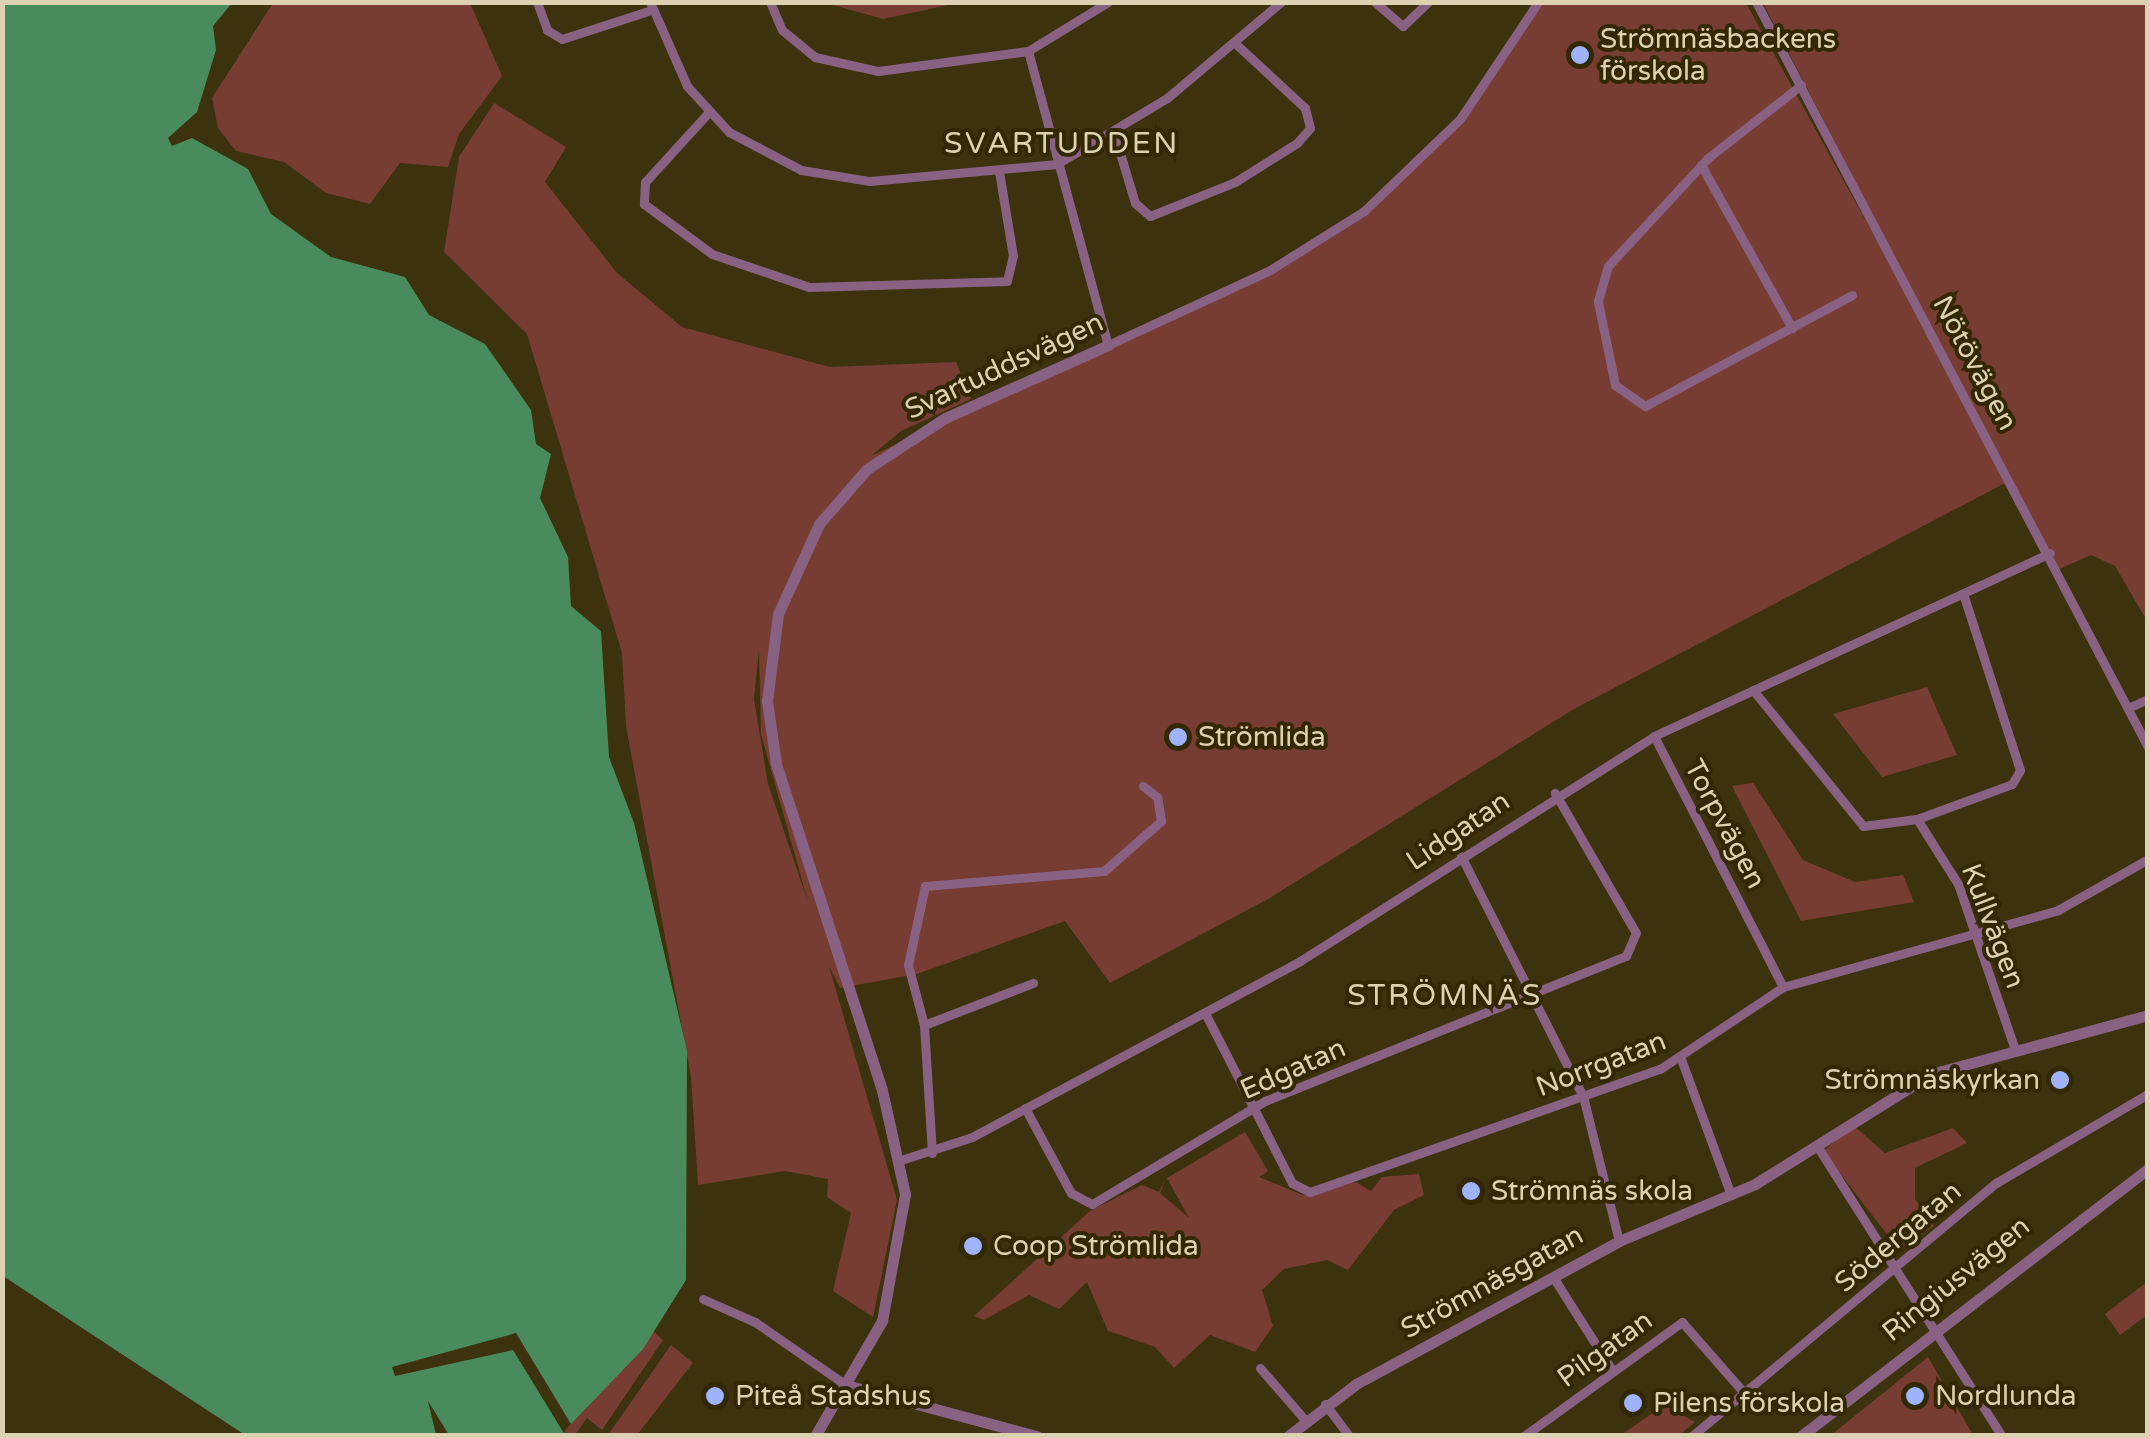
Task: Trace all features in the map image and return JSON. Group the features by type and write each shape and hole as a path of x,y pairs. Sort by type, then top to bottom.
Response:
{"street":[{"path":"538,2 547,30 562,39 651,6 670,60 708,113 752,148 825,178 999,171 1057,164 1114,133 1237,45 1281,2"},
{"path":"770,2 796,44 836,65 921,68 1028,51 1108,2"},
{"path":"1374,2 1402,26 1428,2"},
{"name":"Svartuddsvägen","path":"815,1436 846,1384 894,1286 904,1224 901,1160 776,763 768,701 778,614 819,524 867,469 946,418 1270,270 1364,211 1460,119 1538,2"},
{"name":"Nötövägen","path":"1756,2 2050,553 2148,747"},
{"path":"1114,133 1134,202 1150,216 1235,182 1297,142 1310,128 1305,108 1237,45"},
{"path":"1028,51 1108,344"},
{"path":"1801,85 1701,165 1601,282 1618,392 1645,406 1852,295"},
{"path":"708,113 645,182 644,204 712,254 810,287 1007,281 1013,256 999,171"},
{"path":"1701,165 1792,328"},
{"name":"Lidgatan","path":"901,1160 932,1152 1025,1108 1205,1013 1462,856 1555,792 1654,736 2050,553"},
{"path":"1754,690 1863,826 1917,819 2012,784 2020,770 1963,594"},
{"path":"2130,707 2148,699"},
{"name":"Torpvägen","path":"1654,736 1783,986"},
{"path":"932,1152 924,1026 908,964 925,886 1104,871 1161,820 1157,796 1142,786"},
{"name":"Edgatan","path":"1025,1108 1071,1193 1092,1204 1250,1110 1536,995 1639,944 1555,792"},
{"name":"Kullvägen","path":"1917,819 1958,884 2014,1046"},
{"path":"1462,856 1536,995 1583,1096 1619,1241"},
{"name":"Norrgatan","path":"1205,1013 1250,1110 1292,1183 1310,1192 1682,1059 1783,986 1973,930 2058,910 2148,859"},
{"path":"924,1026 1033,983"},
{"name":"Strömnäsgatan","path":"1288,1436 1325,1404 1619,1241 1731,1194 1817,1146 1914,1083 2014,1046 2148,1014"},
{"path":"1682,1059 1731,1194"},
{"name":"Södergatan","path":"1692,1436 2029,1159 2148,1094"},
{"path":"1817,1146 2002,1436"},
{"name":"Ringiusvägen","path":"1801,1436 1934,1328 2148,1168"},
{"path":"1553,1277 1612,1370"},
{"path":"703,1299 755,1322 846,1384 1038,1436"},
{"name":"Pilgatan","path":"1524,1436 1612,1370 1688,1323 1745,1394"},
{"path":"1260,1368 1305,1420"},
{"path":"1325,1404 1349,1436"},
{"path":"1542,1423 1551,1436"}],"shaded area":[{"path":"2,3 232,3 213,26 216,50 197,112 168,138 172,146 192,138 248,169 271,214 331,257 405,277 429,315 485,344 531,410 536,444 551,454 540,498 568,557 571,606 601,631 609,757 634,823 687,1051 686,1280 643,1349 571,1424 516,1333 392,1367 395,1376 513,1350 565,1435 449,1435 428,1401 436,1435 245,1435 3,1276"},
{"path":"273,3 470,3 502,76 459,134 448,167 400,163 370,204 326,193 284,162 236,151 218,128 212,98"},
{"path":"826,3 958,3 883,19"},
{"path":"1534,3 1746,3 2009,481 1574,709 1268,899 1110,983 1065,921 917,974 840,988 829,966 897,1200 873,1317 833,1291 851,1213 827,1197 828,1179 785,1171 698,1185 691,1077 626,726 622,653 527,334 444,252 459,157 494,103 566,147 545,182 617,273 682,327 830,367 956,362 971,399 901,431 871,456 1246,282 1382,198 1443,139","holes":["759,650 761,734 808,902 768,784 754,699"]},
{"path":"1763,3 2147,3 2147,621 2115,566 2091,555 2057,570"},
{"path":"1927,687 1957,755 1882,777 1833,714"},
{"path":"1753,783 1803,860 1855,882 1903,875 1914,902 1801,921 1732,786"},
{"path":"1854,1126 1885,1153 1953,1128 1967,1143 1915,1168 1915,1199 1934,1226 1899,1250 1823,1151"},
{"path":"1245,1132 1268,1171 1259,1177 1303,1195 1356,1182 1371,1191 1382,1177 1419,1174 1424,1195 1394,1210 1348,1270 1327,1260 1284,1269 1262,1290 1273,1326 1255,1352 1210,1335 1174,1368 1155,1347 1108,1331 1087,1282 1059,1309 1029,1295 984,1320 974,1316 1090,1211 1142,1185 1159,1192 1165,1180 1160,1193 1189,1218 1167,1178"},
{"path":"2147,1282 2147,1315 2120,1335 2105,1314"},
{"path":"649,1327 663,1340 602,1430 587,1418 575,1435 561,1436"},
{"path":"671,1345 693,1363 637,1435 608,1435"},
{"name":"Nordlunda","path":"1928,1357 1973,1435 1831,1435"},
{"path":"1664,1405 1695,1422 1679,1435 1621,1435"}],"place":[{"name":"Strömnäsbackens förskola","path":"1580,55"},
{"name":"Strömlida","path":"1178,737"},
{"name":"Strömnäskyrkan","path":"2060,1080"},
{"name":"Strömnäs skola","path":"1471,1191"},
{"name":"Coop Strömlida","path":"973,1246"},
{"name":"Piteå Stadshus","path":"715,1396"},
{"name":"Nordlunda","path":"1915,1396"},
{"name":"Pilens förskola","path":"1633,1403"}],"district":[{"name":"SVARTUDDEN","path":"1062,144"},
{"name":"STRÖMNÄS","path":"1445,996"}]}
